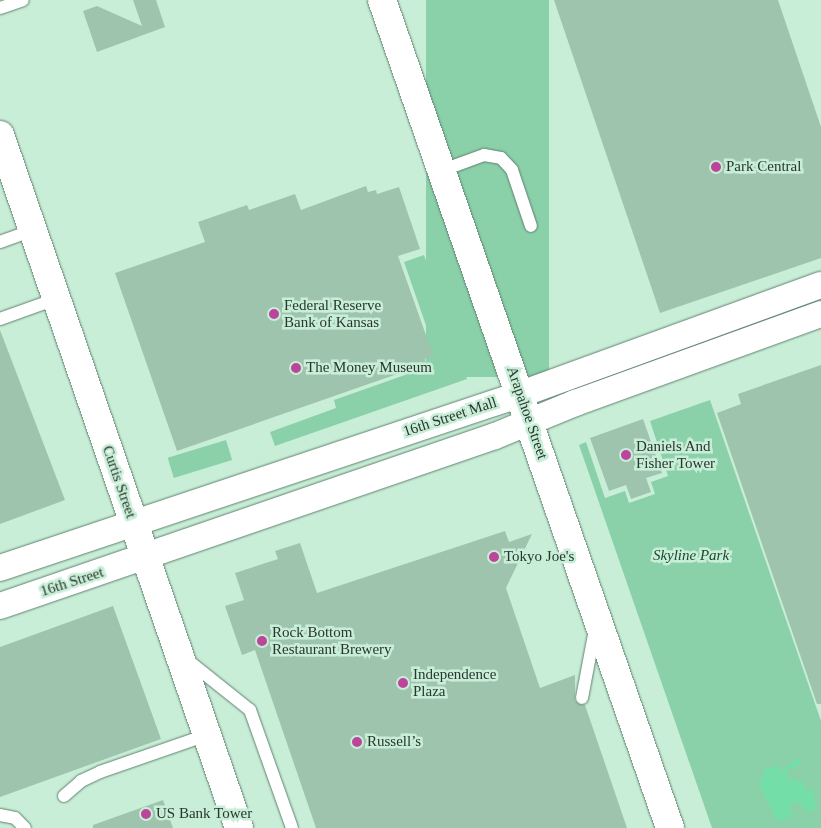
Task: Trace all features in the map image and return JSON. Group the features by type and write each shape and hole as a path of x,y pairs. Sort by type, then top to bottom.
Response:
{"street":[{"name":"Arapahoe Street","path":"382,0 521,394 670,828"},
{"name":"Curtis Street","path":"0,135 133,522 143,557 239,828"},
{"name":"16th Street Mall","path":"133,522 521,394 821,285"},
{"name":"16th Street Mall","path":"143,557 530,422 821,314"},
{"path":"0,568 133,522"},
{"name":"16th Street","path":"0,606 143,557"}],"lane":[{"path":"0,8 23,0"},
{"path":"443,170 484,155 501,158 512,170 531,226"},
{"path":"0,242 33,230"},
{"path":"0,319 56,299"},
{"path":"582,698 597,618"},
{"path":"178,653 250,710 292,828"},
{"path":"64,796 81,781 100,772 207,735"},
{"path":"0,815 15,818 26,828"}],"green space":[{"path":"426,0 549,0 549,377 426,377"},
{"path":"424,255 467,379 275,446 270,432 336,408 334,400 439,363 404,262"},
{"name":"Skyline Park","path":"710,400 821,721 821,828 712,828 579,445 586,442 605,498 625,491 629,503 655,494 651,482 668,476 650,421"},
{"path":"226,440 232,460 174,478 168,458"}],"shaded area":[{"path":"798,757 800,764 795,767 796,771 794,767 786,770 788,779 803,782 807,793 812,788 816,809 807,812 799,801 789,805 793,817 777,820 758,782 763,780 764,770 777,765 782,771"}],"building":[{"path":"133,0 156,0 165,27 97,52 83,11 97,6 142,26"},
{"name":"Park Central","path":"554,0 778,0 821,127 821,258 660,313"},
{"name":"Federal Reserve Bank of Kansas","path":"366,186 368,192 376,190 377,194 399,187 420,249 398,256 433,355 425,359 426,364 177,451 115,273 205,242 198,222 247,205 249,210 295,194 301,210"},
{"path":"0,330 65,500 0,524"},
{"path":"821,365 821,704 817,704 717,413 741,404 738,394"},
{"name":"Daniels And Fisher Tower","path":"643,419 662,473 646,478 651,492 631,499 626,485 609,491 590,438"},
{"name":"Independence Plaza","path":"505,531 509,542 532,534 506,588 540,688 575,675 575,701 585,705 627,828 316,828 255,650 242,655 225,606 244,600 235,573 278,559 275,551 300,543 317,593"},
{"path":"113,606 161,739 0,797 0,647"},
{"name":"US Bank Tower","path":"163,800 173,828 93,828 93,825"}],"place":[{"name":"Park Central","path":"716,167"},
{"name":"Federal Reserve Bank of Kansas","path":"274,314"},
{"name":"The Money Museum","path":"296,368"},
{"name":"Daniels And Fisher Tower","path":"626,455"},
{"name":"Tokyo Joe's","path":"494,557"},
{"name":"Rock Bottom Restaurant Brewery","path":"262,641"},
{"name":"Independence Plaza","path":"403,683"},
{"name":"Russell’s","path":"357,742"},
{"name":"US Bank Tower","path":"146,814"}]}
